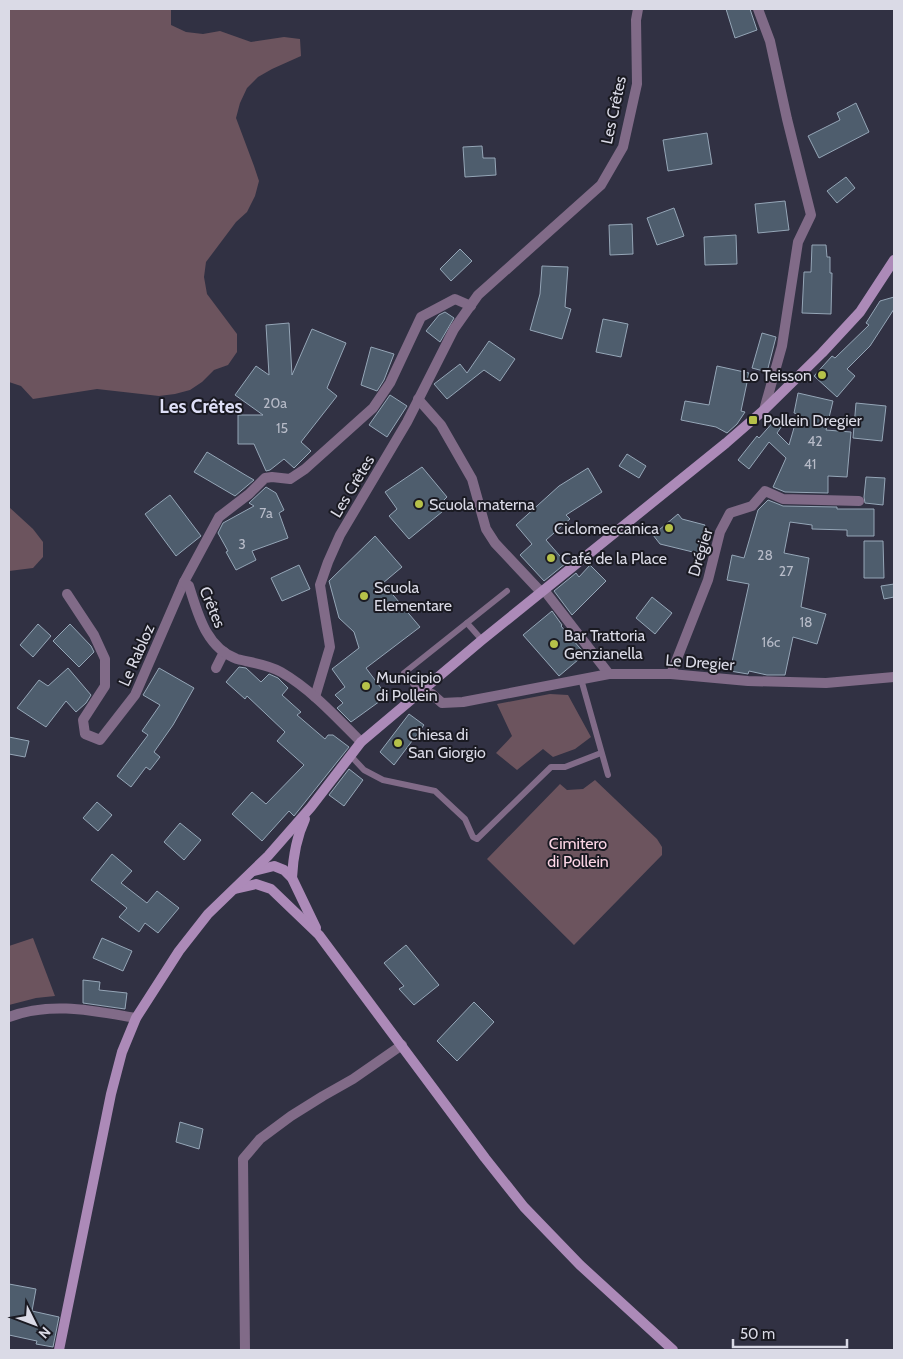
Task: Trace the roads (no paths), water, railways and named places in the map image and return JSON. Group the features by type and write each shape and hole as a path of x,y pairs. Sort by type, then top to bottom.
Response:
{"main road":[{"path":"59,1350 111,1094 122,1052 136,1018 179,951 208,914 268,856 311,807 361,742 482,640 726,443 764,410 822,353 860,312 894,260"},
{"path":"292,878 293,857 299,831 311,807"},
{"path":"268,856 266,868 270,889"},
{"path":"251,872 274,866 284,870 292,878 319,935"},
{"path":"232,890 256,884 270,889 319,935 485,1158 524,1207 580,1265 673,1350"}],"street":[{"name":"Les Crêtes","path":"315,697 330,647 320,585 340,536 407,422 454,329 478,295 601,185 623,147 636,84 636,20 638,9"},
{"path":"758,9 770,41 811,215 798,242 782,346 764,410"},
{"name":"Les Crêtes","path":"219,517 249,494 265,478 290,479 304,469 373,408 390,383 421,317 455,299 470,306"},
{"path":"418,399 441,425 472,479 486,530 495,543 542,591 609,674"},
{"name":"Drégier","path":"671,674 708,580 720,532 730,513 752,506 765,491 783,499 859,501"},
{"name":"Crêtes","path":"219,517 184,582 188,586 203,628 213,643 224,652"},
{"name":"Le Rabloz","path":"67,594 94,635 105,658 105,686 83,720 85,734 100,740 136,695 184,582"},
{"path":"216,668 224,652 236,658 266,665 281,673 315,697 361,742"},
{"name":"Le Dregier","path":"420,692 432,694 442,703 462,702 609,674 671,674 748,680 826,683 894,677"},
{"path":"9,1017 26,1011 45,1008 89,1010 136,1018"},
{"path":"245,1350 243,1159 260,1139 291,1116 322,1096 354,1079 402,1045"}],"lane":[{"path":"420,692 404,673 506,591"},
{"path":"467,623 482,640"},
{"path":"581,679 608,775"},
{"path":"350,755 364,770 383,780 435,792 465,820 473,837 477,839 551,767 565,767 601,753"}],"place":[{"name":"Lo Teisson","path":"822,375"},
{"name":"Pollein Dregier","path":"753,420"},
{"name":"Scuola materna","path":"419,504"},
{"name":"Ciclomeccanica","path":"669,528"},
{"name":"Café de la Place","path":"551,558"},
{"name":"Scuola Elementare","path":"364,596"},
{"name":"Bar Trattoria Genzianella","path":"554,644"},
{"name":"Municipio di Pollein","path":"366,686"},
{"name":"Chiesa di San Giorgio","path":"398,743"}],"district":[{"name":"Les Crêtes","path":"201,406"}],"park label":[{"name":"Cimitero di Pollein","path":"578,852"}]}
